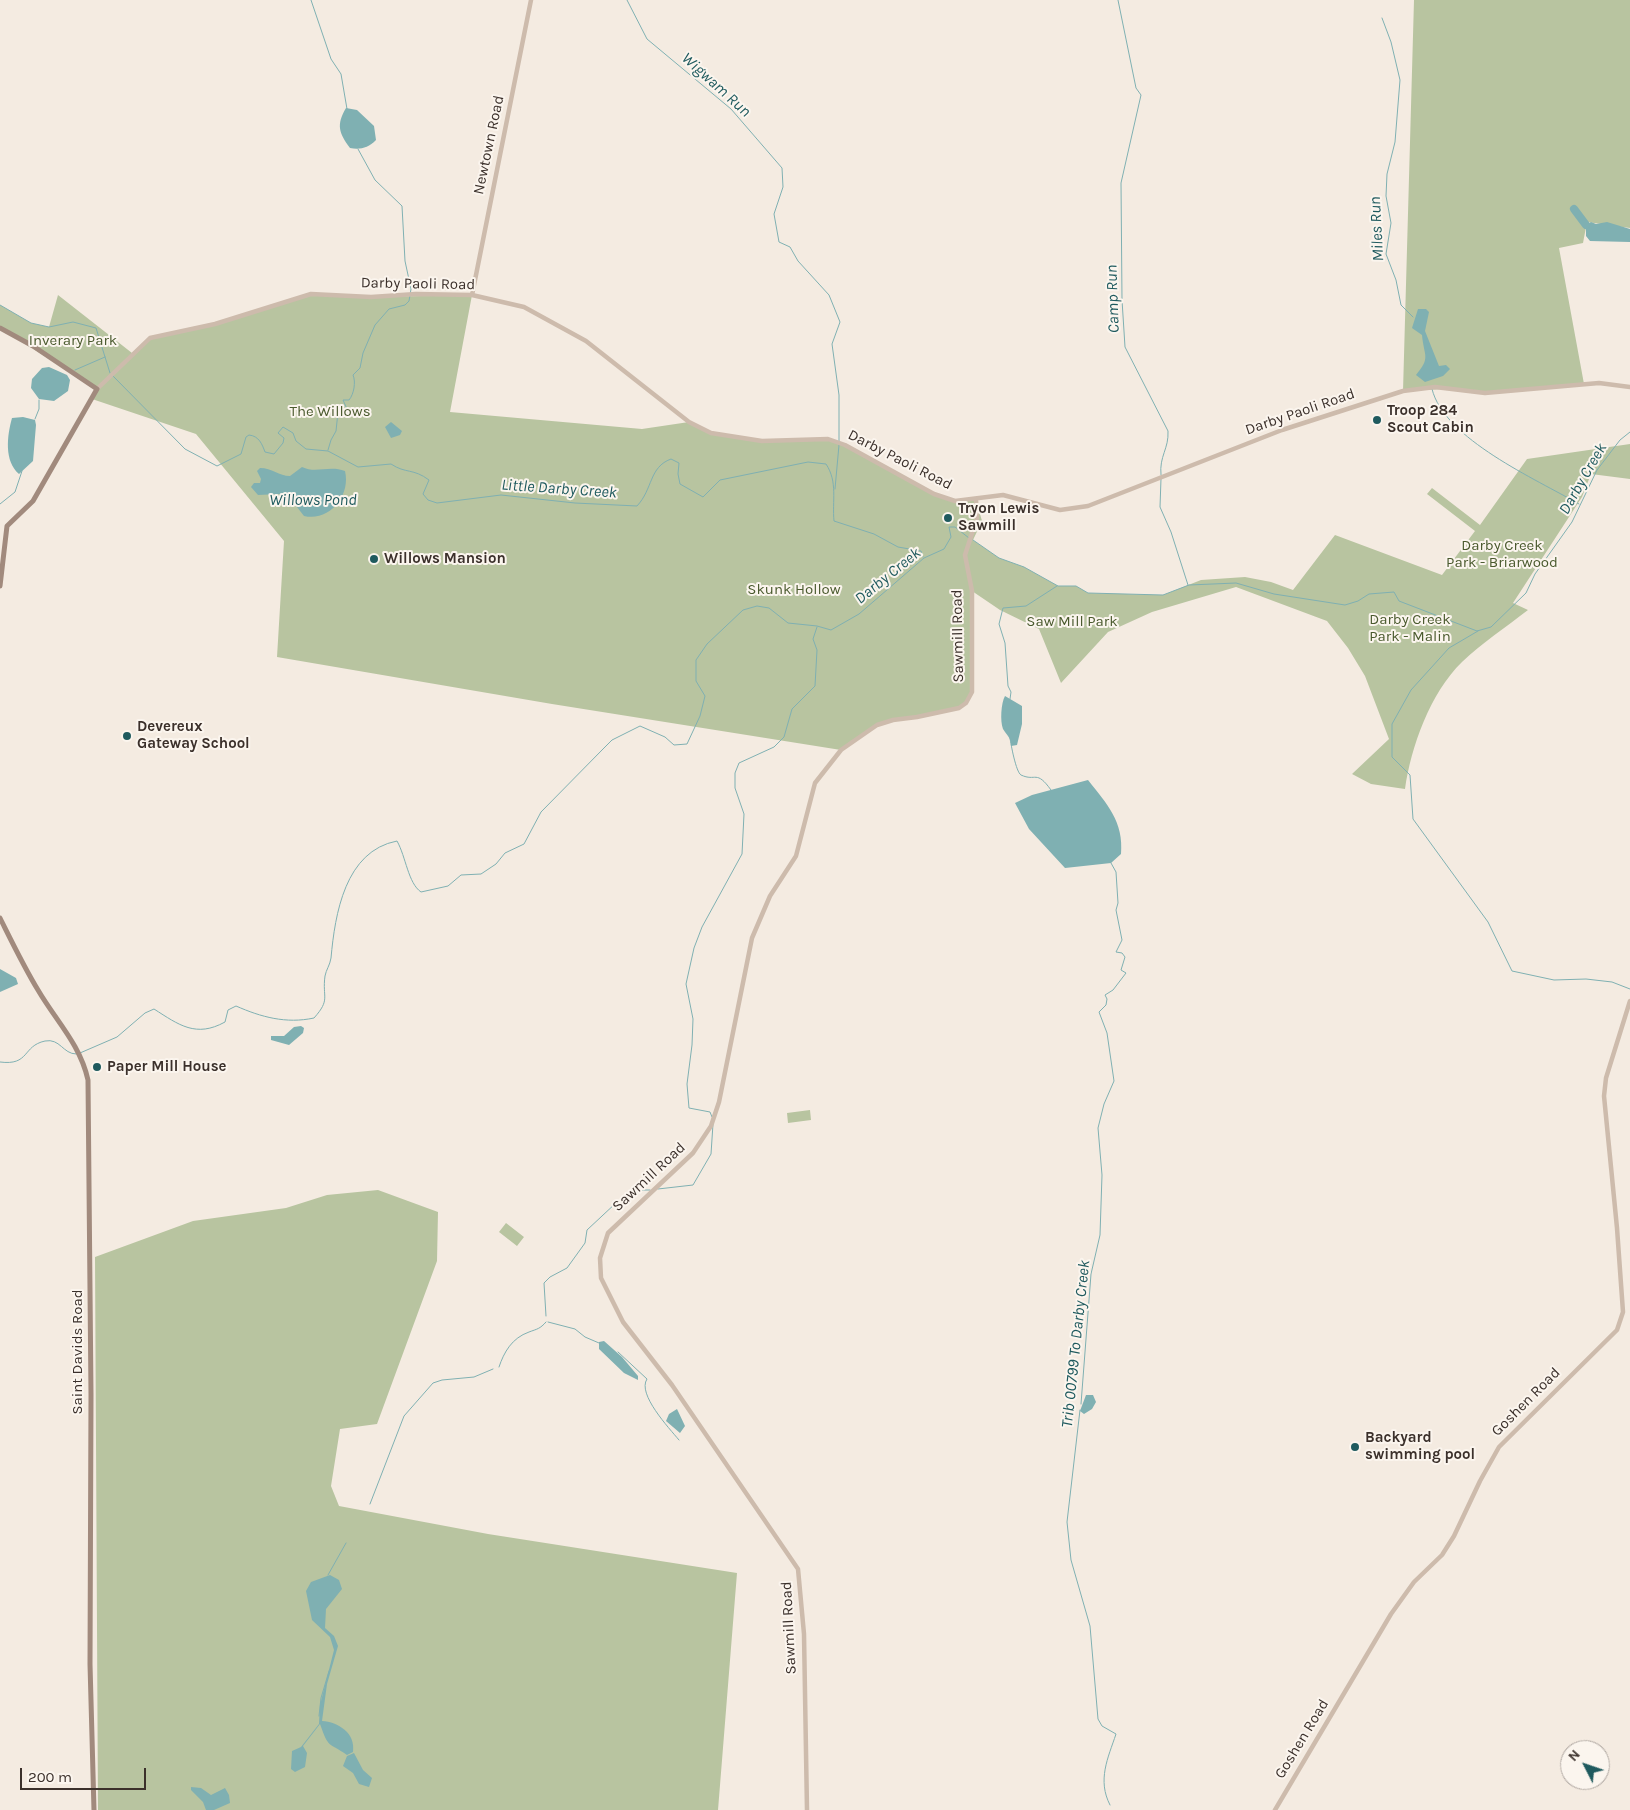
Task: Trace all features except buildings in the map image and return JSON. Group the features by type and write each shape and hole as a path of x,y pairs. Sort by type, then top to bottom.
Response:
{"main road":[{"path":"0,328 32,346 97,389"},
{"name":"Darby Paoli Road","path":"0,586 8,526 33,501 97,389"},
{"name":"Saint Davids Road","path":"0,918 37,990 75,1044 84,1063 88,1080 90,1111 91,1395 89,1510 94,1810"}],"street":[{"name":"Newtown Road","path":"472,295 531,0"},
{"name":"Darby Paoli Road","path":"97,389 150,338 215,324 311,294 371,297 416,294 472,295 524,307 568,330 586,341 689,422 704,430 762,441 828,439 846,445 902,478 945,499 955,501 976,500 1003,495 1060,510 1088,506 1308,421 1415,389 1435,387 1485,393 1599,383 1630,388"},
{"name":"Sawmill Road","path":"807,1810 804,1634 798,1569 672,1385 623,1322 601,1278 600,1258 608,1233 693,1153 711,1126 719,1102 752,938 770,896 796,856 815,783 841,750 877,725 893,720 959,708 966,703 972,692 972,591 965,555 976,525 978,513 976,500"},
{"name":"Goshen Road","path":"1275,1810 1391,1614 1414,1582 1442,1555 1450,1542 1499,1446 1617,1330 1623,1312 1604,1096 1606,1078 1630,1001"}],"green space":[{"path":"1414,0 1630,0 1630,228 1587,222 1583,243 1559,248 1584,384 1500,392 1444,389 1403,391"},
{"path":"311,294 371,297 472,295 450,412 642,429 689,422 704,430 762,441 820,438 845,445 945,499 976,500 982,521 973,540 999,558 1024,567 1058,586 1076,586 1088,593 1163,595 1201,580 1245,577 1271,582 1293,590 1335,535 1442,575 1475,531 1427,494 1432,488 1480,525 1527,459 1630,444 1630,479 1591,474 1582,497 1513,603 1528,610 1462,662 1440,689 1417,739 1405,789 1371,784 1352,774 1389,739 1365,676 1348,648 1327,621 1236,587 1152,612 1108,632 1061,683 1039,629 1000,610 972,591 972,692 966,703 959,708 877,725 841,750 552,704 277,657 284,541 196,434 92,399 97,389 0,328 0,305 31,323 49,327 58,295 132,353 150,338 215,324"},
{"path":"810,1110 811,1120 788,1123 787,1113"},
{"path":"378,1190 438,1212 437,1261 377,1424 340,1429 331,1486 339,1506 488,1534 737,1573 718,1810 98,1810 95,1257 193,1221 286,1208 327,1195"},
{"path":"506,1223 524,1237 517,1246 499,1232"}],"water":[{"path":"346,108 357,110 374,126 376,140 370,145 354,149 350,148 346,143 341,133 340,124"},
{"path":"1591,222 1596,224 1607,222 1630,229 1630,242 1590,241 1586,236 1586,225"},
{"path":"1418,309 1426,309 1429,312 1425,331 1439,366 1446,365 1450,369 1443,376 1425,382 1416,375 1425,360 1422,335 1412,328"},
{"path":"49,367 67,375 70,380 68,391 54,401 39,399 31,388 32,379 42,368"},
{"path":"23,417 35,420 36,425 33,461 19,474 11,462 8,440 12,418"},
{"path":"391,422 402,431 400,435 391,438 385,427"},
{"name":"Willows Pond","path":"302,467 312,470 339,469 345,471 345,489 341,498 330,511 313,517 304,516 293,502 279,494 258,495 251,487 254,483 260,483 261,479 257,471 260,468 290,476"},
{"path":"1005,696 1022,706 1022,724 1017,745 1011,746 1010,739 1002,726 1002,707"},
{"path":"1088,780 1113,814 1120,832 1121,854 1111,863 1065,868 1029,829 1015,803 1032,795"},
{"path":"0,969 16,978 18,984 0,992"},
{"path":"301,1026 304,1028 303,1033 289,1045 271,1040 271,1036 284,1036 294,1027"},
{"path":"604,1341 622,1357 638,1376 638,1380 624,1373 599,1349 599,1342"},
{"path":"1086,1395 1093,1395 1096,1402 1092,1409 1084,1414 1080,1411"},
{"path":"677,1409 685,1426 680,1433 666,1421 669,1414"},
{"path":"330,1575 339,1580 342,1589 326,1609 325,1628 334,1636 338,1646 327,1684 322,1721 340,1726 349,1734 352,1739 353,1752 347,1755 329,1744 320,1724 303,1746 307,1753 305,1767 295,1772 291,1769 292,1751 301,1747 319,1724 320,1705 334,1650 330,1637 312,1620 306,1591 311,1582"},
{"path":"354,1753 363,1770 372,1778 369,1787 359,1784 353,1773 343,1766 347,1756"},
{"path":"191,1787 201,1788 211,1795 225,1788 229,1795 230,1803 214,1810 206,1810 203,1802 191,1790"}],"waterway":[{"path":"311,0 331,59 341,74 347,109"},
{"name":"Wigwam Run","path":"627,0 647,39 731,109 782,168 783,187 774,214 779,242 790,247 798,261 829,295 840,322 832,344 839,395 839,441"},
{"name":"Camp Run","path":"1118,0 1136,88 1141,95 1121,183 1122,300 1125,347 1168,431 1167,443 1161,463 1161,475"},
{"name":"Miles Run","path":"1382,18 1391,42 1400,80 1395,142 1387,174 1386,196 1391,223 1386,254 1396,280 1401,305 1413,317"},
{"path":"328,450 336,431 338,412 347,409 343,400 349,400 352,395 353,375 360,368 363,353 375,325 389,309 405,305 409,301 411,289 405,261 402,206 375,180 358,149"},
{"path":"1574,209 1586,225"},
{"name":"Little Darby Creek","path":"0,305 31,323 49,327 73,322 96,328 110,373"},
{"path":"75,370 105,357"},
{"name":"Little Darby Creek","path":"113,376 185,449 217,466 241,454 246,437 249,435 258,439 265,452 274,454 283,443 284,438 278,433 283,427 293,433 296,441 306,449 328,451 358,467 391,464 423,476 429,480 423,494 428,500 437,503 501,495 575,503 637,506 659,467 671,459 679,463 678,474 680,484 703,497 720,480 808,462 826,464 830,471 833,485 834,521 874,534 898,547 921,551 923,557"},
{"name":"Miles Run","path":"1432,389 1440,407 1454,425 1472,441 1517,470 1579,504"},
{"path":"35,419 39,409 39,400"},
{"name":"Darby Creek","path":"973,540 999,558 1024,567 1058,586 1076,586 1088,593 1163,595 1189,585 1236,583 1274,594 1345,605 1358,601 1369,594 1394,592 1399,601 1477,631 1491,627 1526,593 1535,574 1572,522 1597,470 1620,440 1630,432"},
{"name":"Wigwam Run","path":"835,489 839,445"},
{"path":"0,504 15,492 22,471"},
{"name":"Camp Run","path":"1161,479 1160,507 1171,532 1188,585"},
{"name":"Darby Creek","path":"80,1053 117,1037 145,1013 154,1009 188,1028 196,1029 215,1027 225,1022 228,1010 236,1006 284,1020 314,1018 322,1007 325,998 325,976 330,961 340,904 354,871 365,857 379,847 397,841 410,876 421,892 448,886 461,875 481,874 496,864 505,853 524,844 541,812 612,740 640,726 665,737 674,745 687,744 700,716 705,696 696,681 696,660 707,644 743,610 757,606 769,608 788,623 817,626 831,630 859,614 924,558 944,549 951,537 949,527 955,527 969,538"},
{"name":"Trib 00799 To Darby Creek","path":"1010,699 1011,692 1008,686 1005,643 999,624 1003,608 1026,606 1057,586"},
{"path":"712,1117 710,1112 689,1108 687,1084 693,1019 686,984 694,948 702,927 742,854 744,814 735,788 735,773 739,763 774,747 784,737 792,709 815,686 817,650 813,639 817,627"},
{"path":"1478,631 1449,648 1411,690 1392,724 1392,757 1410,775 1413,819 1488,922 1512,971 1554,980 1586,979 1612,982 1630,989"},
{"name":"Trib 00799 To Darby Creek","path":"1010,738 1019,773 1026,777 1039,778 1051,790"},
{"name":"Trib 00799 To Darby Creek","path":"1081,1404 1091,1274 1100,1235 1102,1175 1098,1128 1104,1104 1114,1081 1107,1033 1099,1012 1106,1005 1107,999 1105,995 1113,990 1126,973 1121,970 1125,957 1122,953 1116,952 1122,940 1116,910 1118,903 1116,872 1111,863"},
{"name":"Darby Creek","path":"0,1062 16,1061 32,1047 45,1041 54,1042 68,1052 76,1054"},
{"path":"658,1189 693,1185 711,1154 713,1124"},
{"path":"546,1316 544,1283 550,1277 567,1268 585,1243 587,1230 617,1202 643,1190 650,1190"},
{"path":"499,1367 503,1356 513,1342 546,1322"},
{"path":"548,1322 575,1329 585,1337 599,1343"},
{"path":"618,1352 647,1379 645,1385 646,1393 650,1402 679,1440"},
{"path":"370,1504 404,1416 433,1383 442,1380 474,1377 493,1369"},
{"name":"Trib 00799 To Darby Creek","path":"1080,1410 1067,1522 1071,1560 1090,1626 1098,1719 1102,1726 1116,1734 1107,1760 1104,1778 1104,1787 1110,1805"},
{"path":"328,1575 346,1543"},
{"path":"319,1716 321,1698 329,1671"}],"place":[{"name":"Troop 284 Scout Cabin","path":"1377,420"},
{"name":"Tryon Lewis Sawmill","path":"948,518"},
{"name":"Willows Mansion","path":"374,559"},
{"name":"Devereux Gateway School","path":"127,736"},
{"name":"Paper Mill House","path":"97,1067"},
{"name":"Backyard swimming pool","path":"1355,1447"}],"park label":[{"name":"Inverary Park","path":"73,341"},
{"name":"The Willows","path":"330,412"},
{"name":"Darby Creek Park - Briarwood","path":"1502,554"},
{"name":"Skunk Hollow","path":"794,590"},
{"name":"Saw Mill Park","path":"1072,622"},
{"name":"Darby Creek Park - Malin","path":"1410,628"}]}
